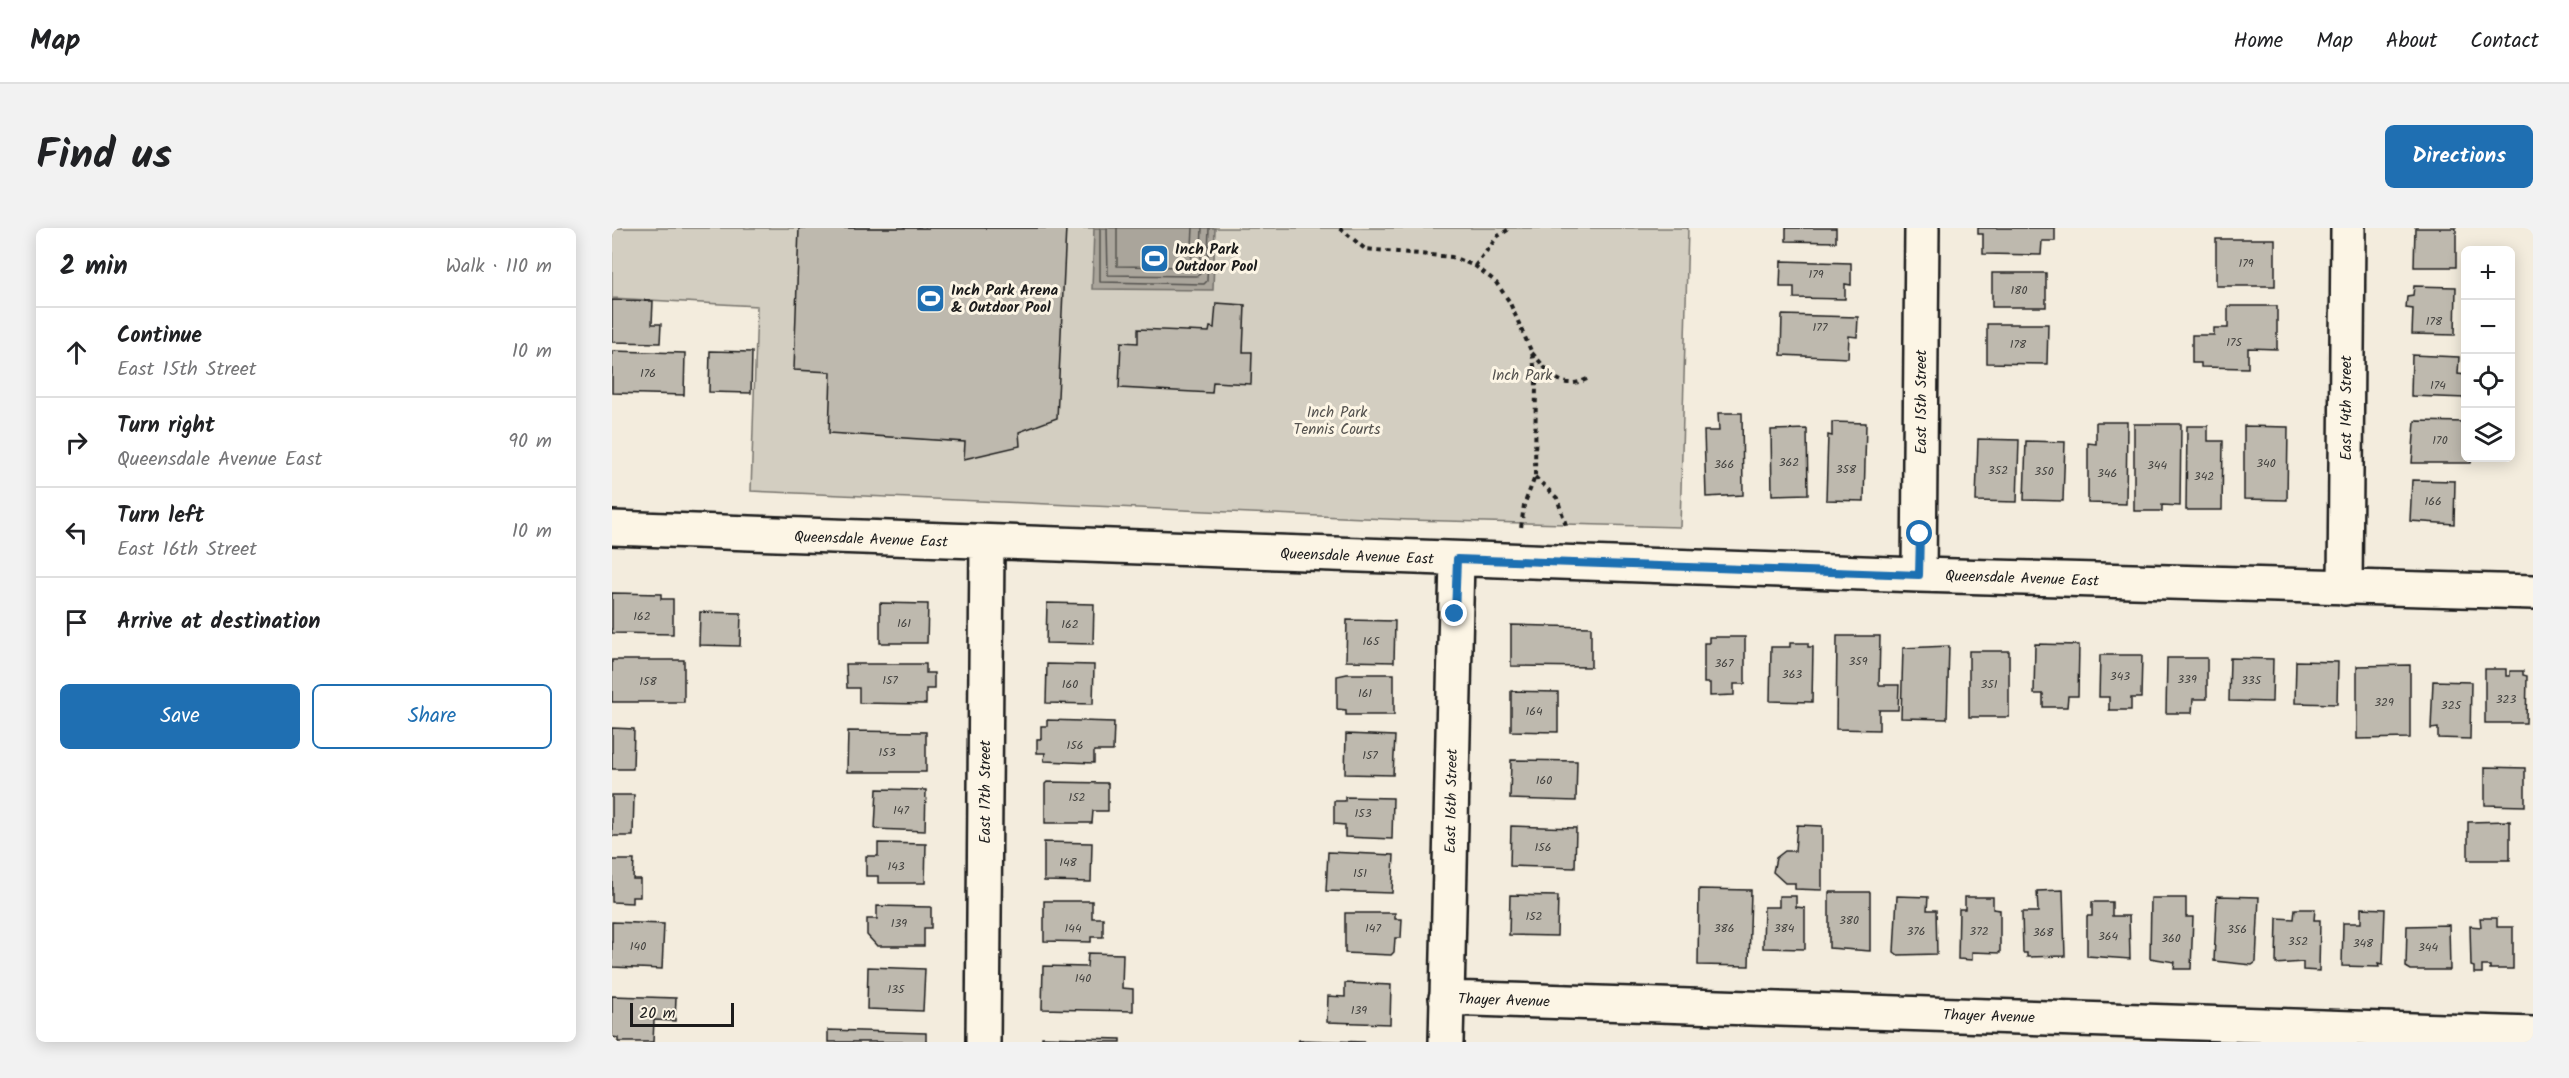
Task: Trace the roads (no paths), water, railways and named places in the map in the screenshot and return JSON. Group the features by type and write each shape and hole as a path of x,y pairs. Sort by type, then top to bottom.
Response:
{"street":[{"name":"East 15th Street","path":"1919,575 1922,228"},
{"name":"East 14th Street","path":"2345,588 2348,228"},
{"name":"Queensdale Avenue East","path":"612,528 1919,575 2533,592"},
{"name":"East 17th Street","path":"983,1042 987,543"},
{"name":"East 16th Street","path":"1446,1042 1457,559"},
{"name":"Thayer Avenue","path":"1446,998 2533,1034"}],"water":[{"name":"Inch Park Outdoor Pool","path":"1094,228 1215,228 1213,290 1092,289"}],"place":[{"name":"Inch Park Outdoor Pool","path":"1154,258"},
{"name":"Inch Park Arena & Outdoor Pool","path":"930,299"}],"park label":[{"name":"Inch Park","path":"1522,375"},
{"name":"Inch Park Tennis Courts","path":"1337,420"}]}
